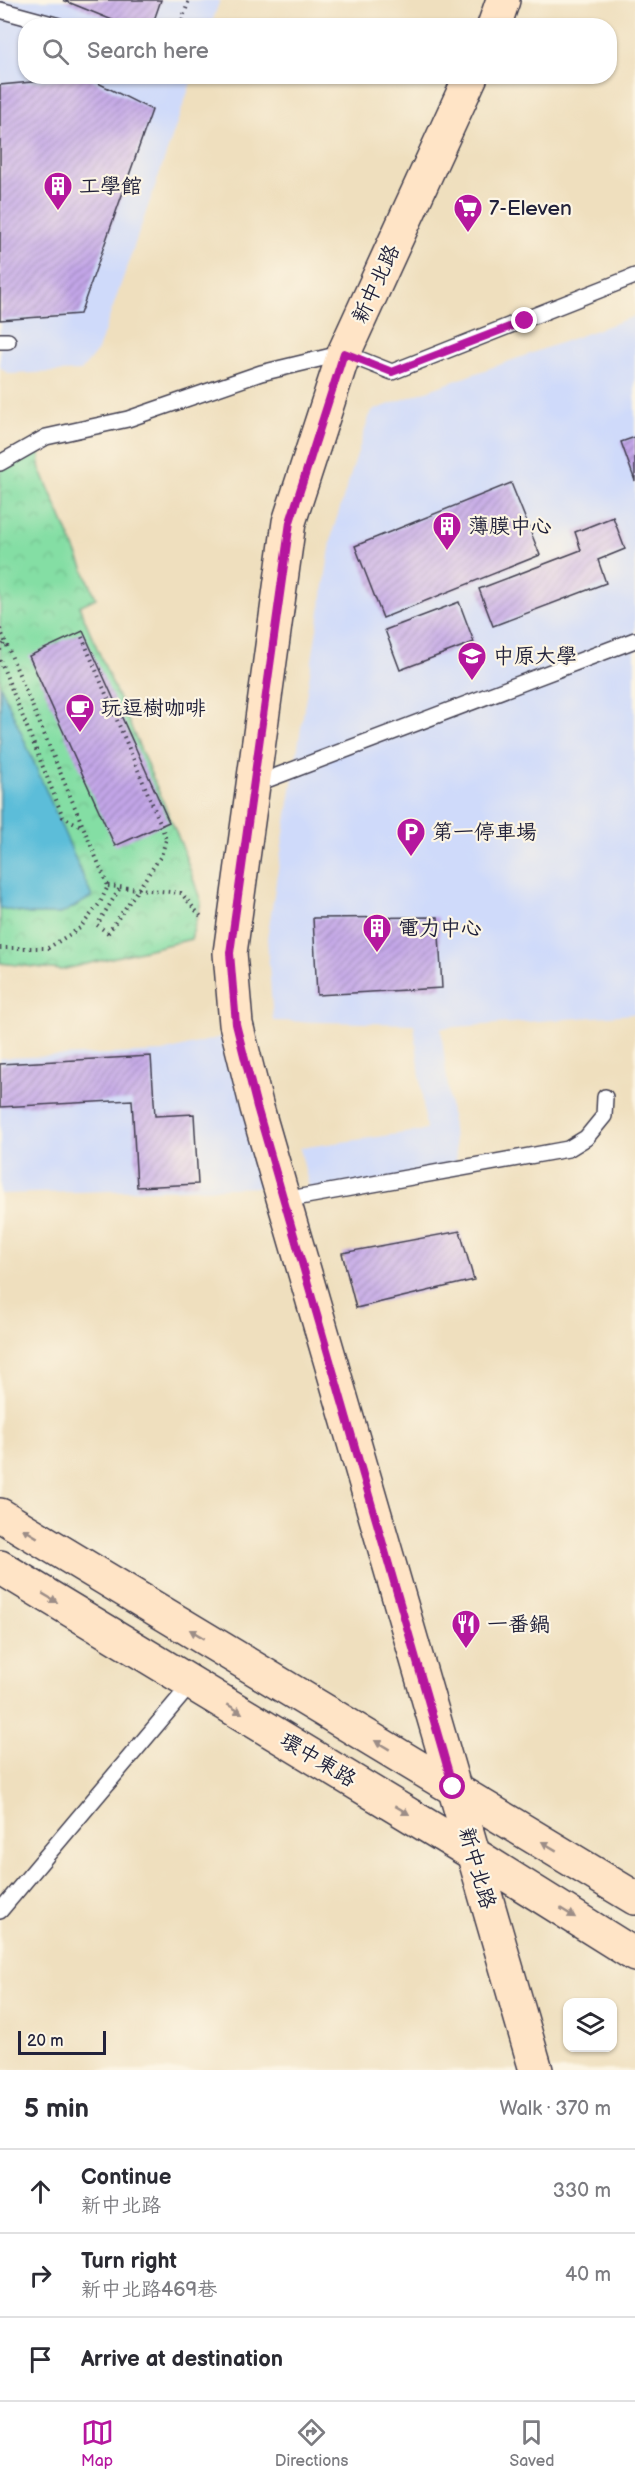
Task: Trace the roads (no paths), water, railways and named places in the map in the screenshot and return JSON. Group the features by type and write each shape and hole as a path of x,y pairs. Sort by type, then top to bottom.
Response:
{"street":[{"path":"497,18 503,0"},
{"name":"新中北路","path":"467,84 344,353 290,522 230,953 236,1024 284,1200 536,2070"},
{"path":"0,1515 635,1898"},
{"name":"環中東路","path":"0,1568 472,1853 635,1955"}],"lane":[{"path":"0,10 30,18"},
{"path":"0,463 46,437 128,419 261,373 344,353 392,372 635,276"},
{"path":"253,785 635,640"},
{"path":"284,1200 568,1149 586,1138 604,1116 604,1097"},
{"path":"0,1911 192,1683"}],"water":[{"path":"0,684 92,897 61,914 29,914 0,908"}],"place":[{"name":"工學館","path":"58,212"},
{"name":"7-Eleven","path":"468,234"},
{"name":"薄膜中心","path":"447,552"},
{"name":"中原大學","path":"472,682"},
{"name":"玩逗樹咖啡","path":"80,734"},
{"name":"第一停車場","path":"411,858"},
{"name":"電力中心","path":"377,954"},
{"name":"一番鍋","path":"466,1650"}]}
